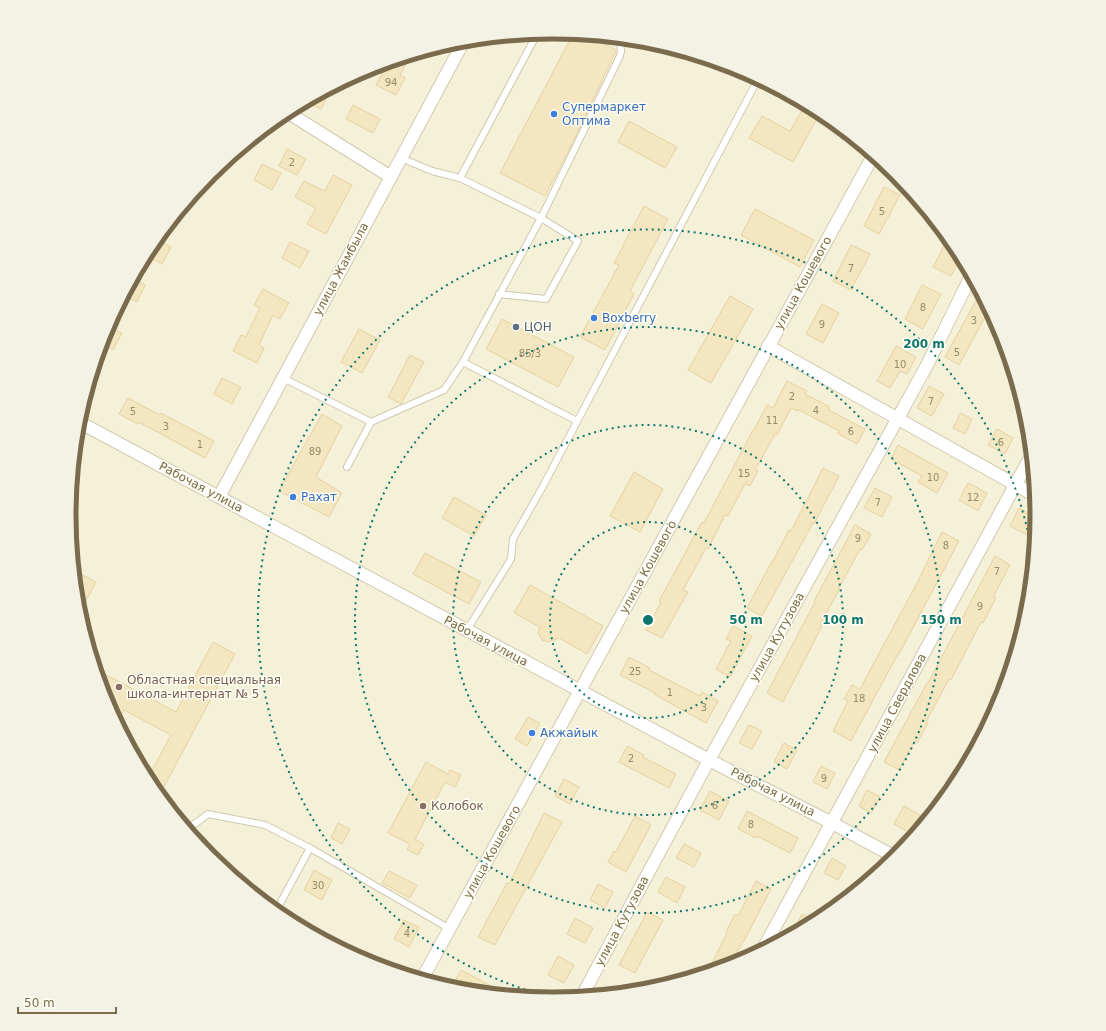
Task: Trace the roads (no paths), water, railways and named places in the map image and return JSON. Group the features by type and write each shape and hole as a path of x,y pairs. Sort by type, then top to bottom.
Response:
{"street":[{"name":"улица Жамбыла","path":"218,497 460,48"},
{"path":"293,116 391,176"},
{"name":"улица Кошевого","path":"425,974 871,160"},
{"name":"улица Кутузова","path":"585,991 709,760 926,367 968,282"},
{"path":"768,346 1028,492"},
{"name":"Рабочая улица","path":"86,426 709,760 888,853"},
{"name":"улица Свердлова","path":"767,941 1026,465"}],"lane":[{"path":"460,178 534,40"},
{"path":"347,467 371,422 444,390 463,362 541,218 620,56 620,44"},
{"path":"467,630 511,559 513,539 755,84"},
{"path":"401,158 432,171 460,178 541,218 578,241 546,299 499,294"},
{"path":"463,362 577,421"},
{"path":"283,378 371,422"},
{"path":"192,826 208,814 266,825 310,848 450,929"},
{"path":"279,905 310,848"}],"place":[{"name":"Супермаркет Оптима","path":"554,114"},
{"name":"Boxberry","path":"594,318"},
{"name":"ЦОН","path":"516,327"},
{"name":"Рахат","path":"293,497"},
{"name":"Областная специальная школа-интернат № 5","path":"119,687"},
{"name":"Акжайык","path":"532,733"},
{"name":"Колобок","path":"423,806"}]}
